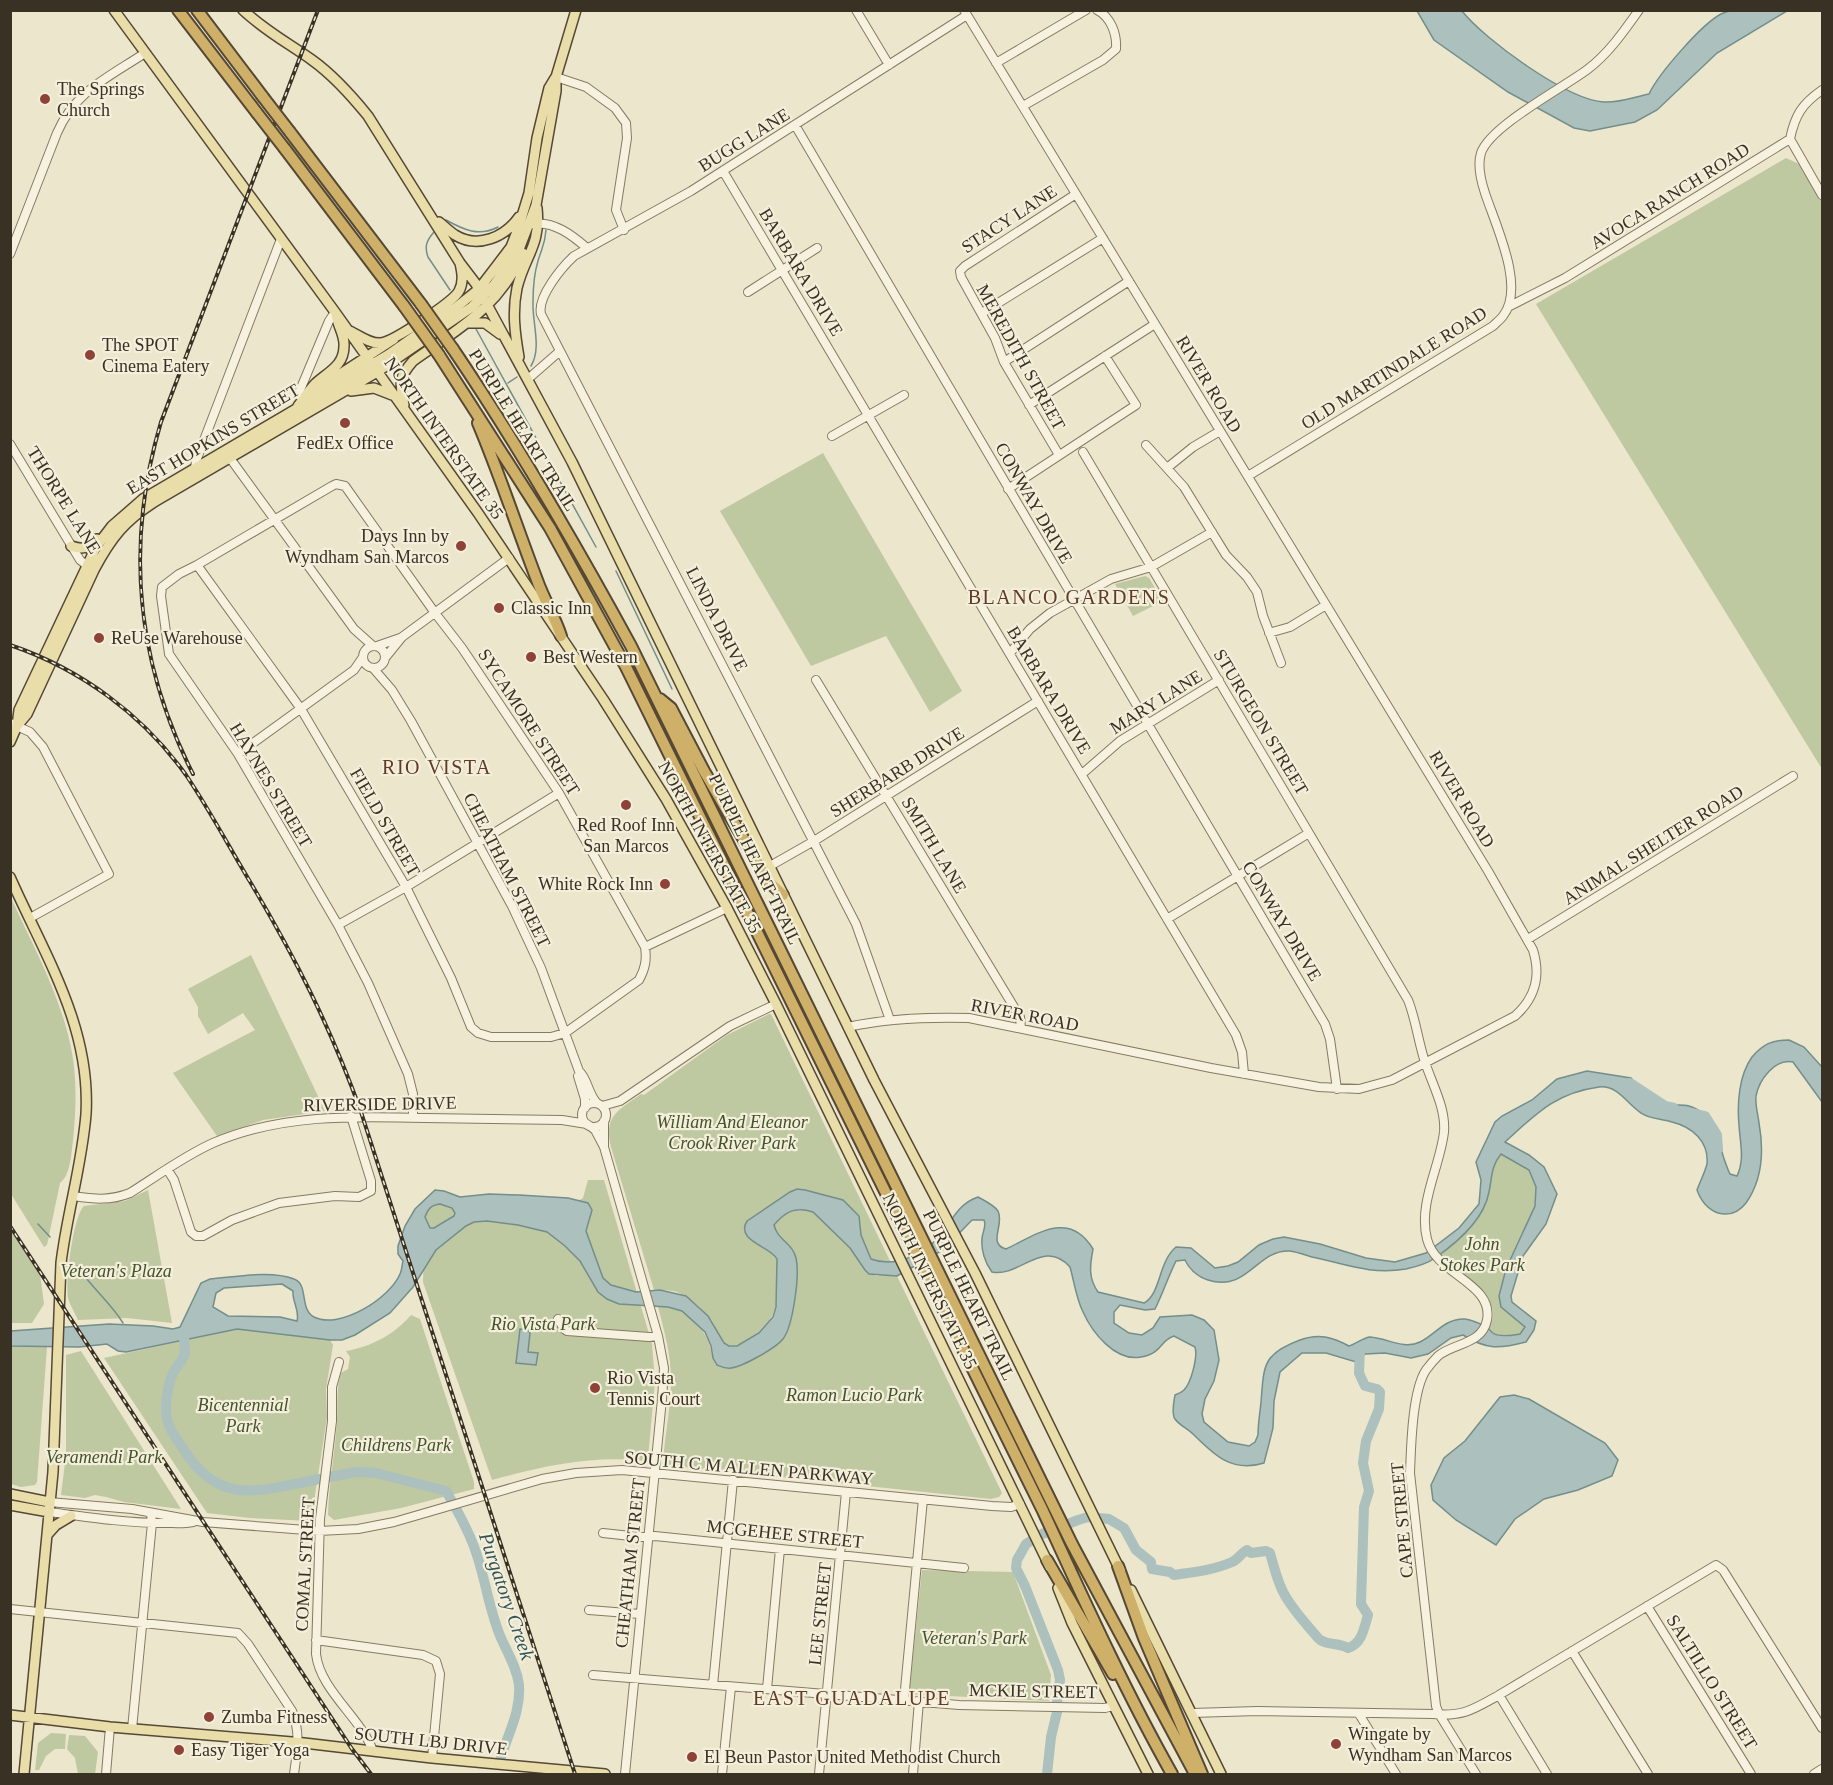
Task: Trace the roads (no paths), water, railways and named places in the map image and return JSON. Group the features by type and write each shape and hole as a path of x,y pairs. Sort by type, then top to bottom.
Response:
{"highway":[{"name":"PURPLE HEART TRAIL","path":"177,10 404,306 464,392 550,528 609,636 1043,1511 1147,1728 1172,1774"},
{"name":"PURPLE HEART TRAIL","path":"197,10 421,304 491,406 559,516 656,696 1072,1544 1195,1774"},
{"path":"464,392 497,468 538,583 561,636"},
{"path":"656,696 671,708 704,771 768,881 783,895"},
{"path":"1046,1559 1113,1675 1147,1728"},
{"path":"1116,1562 1144,1638 1202,1774"}],"main road":[{"name":"NORTH INTERSTATE 35","path":"114,10 348,330 509,558 666,799 728,908 776,1004 1027,1517 1072,1623 1148,1774"},
{"path":"243,10 261,26 313,61 351,95 368,116 481,293 572,462 848,1027 975,1273 1221,1774"},
{"path":"481,293 510,247 524,210 549,88 556,76 576,10"},
{"path":"401,404 400,381 413,361 488,306 502,290 518,264 534,223 556,90 556,76"},
{"path":"521,366 515,333 514,305 520,277 536,240 529,208 539,149 537,138"},
{"path":"433,217 455,235 477,241 496,237 505,232 513,226 524,210"},
{"path":"255,443 266,432 297,414 328,382 372,365 463,313 514,259 534,223"},
{"path":"372,365 393,339 458,292 462,278 460,263"},
{"path":"296,409 314,386 341,361 345,344 335,312"},
{"path":"466,324 485,323 493,327 506,340"},
{"path":"348,330 373,342 380,343 393,339"},
{"name":"EAST HOPKINS STREET","path":"10,742 14,724 27,714 103,537 112,526 143,499 195,468 255,443 342,392 372,365"},
{"path":"342,392 374,388 388,392 401,404"},
{"name":"EAST HOPKINS STREET","path":"90,568 116,534 134,516 313,399"},
{"path":"71,546 80,549 88,547 103,531 112,526"},
{"path":"10,877 66,996 82,1056 86,1088 86,1113 81,1151 60,1263 57,1375 49,1507 24,1774"},
{"path":"10,1494 49,1507"},
{"path":"10,1505 49,1507"},
{"path":"47,1535 56,1525 71,1516"},
{"name":"SOUTH LBJ DRIVE","path":"10,1715 110,1727 298,1743 605,1774"}],"street":[{"path":"856,10 889,65"},
{"path":"996,63 1086,10"},
{"path":"1023,106 1103,60 1116,49 1117,39 1112,23 1097,10"},
{"name":"OLD MARTINDALE ROAD","path":"1248,476 1493,326 1504,316 1511,296 1509,267 1481,180 1479,163 1481,153 1487,141 1524,112 1602,58 1639,10"},
{"name":"BUGG LANE","path":"587,248 624,230 723,171 966,13"},
{"name":"RIVER ROAD","path":"848,1027 890,1020 969,1018 1244,1074 1350,1090 1373,1087 1392,1080 1515,1016 1524,1008 1538,977 1537,964 1528,939 966,13"},
{"path":"10,254 66,115 80,96 90,88 145,53"},
{"path":"556,76 577,83 595,93 615,108 626,123 627,138 616,210 624,230"},
{"path":"1822,90 1807,101 1794,120 1790,139 1822,195"},
{"name":"CONWAY DRIVE","path":"795,125 1073,601 1325,1024 1330,1039 1337,1089"},
{"name":"AVOCA RANCH ROAD","path":"1508,307 1565,278 1790,139"},
{"name":"BARBARA DRIVE","path":"723,171 1236,1035 1242,1052 1244,1074"},
{"name":"STACY LANE","path":"960,271 964,266 1076,194"},
{"path":"534,223 564,231 587,248"},
{"path":"982,313 1103,238"},
{"path":"195,468 281,239"},
{"name":"LINDA DRIVE","path":"587,248 565,264 540,304 542,314 856,924 890,1020"},
{"path":"748,292 817,248"},
{"name":"MEREDITH STREET","path":"960,271 961,277 995,338 1004,362 1059,455"},
{"path":"1004,362 1129,281"},
{"path":"298,395 329,321 335,312"},
{"path":"1029,405 1155,324"},
{"path":"528,380 560,351"},
{"path":"1008,489 1136,405 1105,356"},
{"path":"832,436 904,395"},
{"path":"1167,468 1193,447 1220,431"},
{"path":"1146,445 1192,499 1226,555 1248,577 1257,592 1281,663"},
{"name":"THORPE LANE","path":"11,447 71,546 90,568"},
{"name":"STURGEON STREET","path":"1083,452 1411,1008 1425,1063"},
{"path":"227,455 354,629 361,645 365,664 371,668"},
{"name":"SYCAMORE STREET","path":"274,520 336,484 345,486 435,614 462,648 559,793 645,947"},
{"name":"HAYNES STREET","path":"274,520 197,566 179,574 162,587 160,596 169,654 238,754 338,925 368,983 404,1065 412,1094 413,1117"},
{"path":"1010,653 1040,621 1073,601 1111,579 1151,567 1212,532"},
{"path":"354,670 379,667 402,637 509,558"},
{"name":"FIELD STREET","path":"197,566 301,709 406,887 451,978 471,1027 490,1037 551,1037 565,1034"},
{"path":"1269,633 1290,627 1326,604"},
{"path":"354,629 383,651 384,659"},
{"path":"238,754 354,670 367,649 402,637"},
{"name":"CHEATHAM STREET","path":"384,659 385,671 392,690 478,841 512,906 541,968 579,1071 582,1073 590,1094 600,1104"},
{"name":"CHEATHAM STREET","path":"371,668 392,690"},
{"name":"SMITH LANE","path":"816,680 1020,1017 1021,1028"},
{"name":"MARY LANE","path":"1082,774 1104,752 1219,681"},
{"name":"SHERBARB DRIVE","path":"770,866 1038,701"},
{"path":"14,724 33,734 49,756 109,874 30,918"},
{"name":"ANIMAL SHELTER ROAD","path":"1528,939 1793,776"},
{"path":"338,925 406,887 559,793"},
{"path":"1167,919 1309,832"},
{"path":"565,1034 639,980 645,970 647,957 645,947 728,908"},
{"path":"620,1101 590,1103 584,1109 583,1118 589,1125 598,1126 620,1101 730,1026 776,1004"},
{"name":"CAPE STREET","path":"1425,1063 1438,1097 1444,1122 1442,1143 1426,1211 1425,1230 1430,1248 1438,1260 1476,1290 1486,1308 1488,1317 1486,1324 1469,1343 1438,1355 1422,1378 1412,1441 1411,1487 1433,1688 1439,1714 1476,1774"},
{"name":"CHEATHAM STREET","path":"579,1071 578,1075 585,1099 584,1109"},
{"path":"600,1104 605,1111 605,1119"},
{"name":"RIVERSIDE DRIVE","path":"562,1120 584,1109"},
{"path":"168,1169 174,1180 191,1232 196,1236 203,1236 232,1220 279,1203 326,1197 359,1197 371,1191 371,1181 351,1116"},
{"name":"RIVERSIDE DRIVE","path":"73,1196 102,1200 120,1197 214,1143 264,1126 298,1120 351,1116 413,1117 562,1120 589,1125"},
{"name":"CHEATHAM STREET","path":"604,1147 605,1119"},
{"name":"CHEATHAM STREET","path":"589,1125 595,1130 604,1147 658,1336 664,1368 625,1774"},
{"path":"558,1319 567,1331 658,1336"},
{"name":"COMAL STREET","path":"339,1362 332,1387 333,1421 319,1531 316,1654 319,1667 353,1720 369,1740 374,1751"},
{"name":"SOUTH C M ALLEN PARKWAY","path":"49,1507 132,1509 194,1521 282,1530 319,1531 394,1522 524,1483 569,1474 622,1470 1007,1507 1020,1504"},
{"path":"713,1685 733,1480"},
{"name":"LEE STREET","path":"819,1774 846,1492"},
{"path":"904,1700 923,1499"},
{"name":"SOUTH C M ALLEN PARKWAY","path":"49,1507 71,1516 152,1523 194,1521"},
{"path":"132,1728 152,1523 151,1513"},
{"name":"MCGEHEE STREET","path":"603,1533 964,1568"},
{"path":"766,1689 780,1549"},
{"path":"1192,1713 1439,1714 1448,1716 1467,1712 1716,1565 1723,1569 1822,1728"},
{"name":"SALTILLO STREET","path":"1647,1606 1751,1774"},
{"path":"10,1609 238,1633 248,1644 297,1723 298,1743 294,1774"},
{"path":"589,1610 640,1614"},
{"path":"316,1640 423,1655 436,1661 440,1674 432,1758"},
{"path":"1572,1651 1648,1774"},
{"name":"MCKIE STREET","path":"593,1675 1000,1706 1105,1708 1113,1706"},
{"path":"722,1774 731,1687"},
{"path":"1499,1695 1547,1774"},
{"path":"913,1774 919,1701"},
{"path":"1359,1714 1396,1774"},
{"path":"106,1774 110,1727"},
{"path":"1814,1774 1822,1769"}],"waterway":[{"path":"444,221 478,232 498,227"},
{"path":"531,366 536,351 533,310 534,282 546,230"},
{"path":"434,232 427,243 426,250 428,257 450,290"},
{"path":"476,329 596,547"},
{"path":"508,383 517,377"},
{"path":"616,571 672,689"},
{"path":"1630,1083 1665,1106 1674,1108"},
{"path":"1692,1113 1705,1116 1717,1135 1718,1149"},
{"path":"38,1224 50,1237"},
{"path":"77,1266 123,1323"},
{"name":"Purgatory Creek","path":"184,1334 185,1353 170,1380 166,1412 173,1434 198,1469 213,1481 228,1488 244,1490 262,1490 320,1479"},
{"path":"1057,1703 1060,1680 1058,1670 1016,1568 1017,1560 1026,1544 1042,1534 1088,1517 1109,1519 1124,1528 1136,1550 1151,1562 1152,1569 1170,1572 1174,1575 1225,1565 1247,1550 1251,1553 1266,1551 1270,1553 1283,1592 1318,1638 1324,1642 1348,1648 1356,1643 1362,1635 1368,1615 1361,1604 1364,1507 1369,1491 1363,1463 1366,1441 1379,1409 1380,1392 1365,1386 1359,1373 1360,1349"},
{"name":"Purgatory Creek","path":"329,1477 357,1472 376,1473 446,1491 473,1544 497,1627 518,1679 518,1705 500,1761"},
{"path":"1047,1774 1051,1737 1057,1712"}],"railway":[{"path":"193,774 174,732 159,689 148,645 142,601 140,557 143,512 150,467 161,422 318,10"},
{"path":"10,645 36,655 86,681 130,714 169,753 211,814 282,937 311,993 361,1112 575,1774"},
{"path":"10,1226 352,1749 371,1774"}],"place":[{"name":"The Springs Church","path":"45,99"},
{"name":"The SPOT Cinema Eatery","path":"90,355"},
{"name":"FedEx Office","path":"345,423"},
{"name":"Days Inn by Wyndham San Marcos","path":"461,546"},
{"name":"Classic Inn","path":"499,608"},
{"name":"ReUse Warehouse","path":"99,638"},
{"name":"Best Western","path":"531,657"},
{"name":"Red Roof Inn San Marcos","path":"626,805"},
{"name":"White Rock Inn","path":"665,884"},
{"name":"Rio Vista Tennis Court","path":"595,1388"},
{"name":"Zumba Fitness","path":"209,1717"},
{"name":"Wingate by Wyndham San Marcos","path":"1336,1744"},
{"name":"Easy Tiger Yoga","path":"179,1750"},
{"name":"El Beun Pastor United Methodist Church","path":"692,1757"}],"district":[{"name":"BLANCO GARDENS","path":"1069,597"},
{"name":"RIO VISTA","path":"437,767"},
{"name":"EAST GUADALUPE","path":"852,1698"}],"park label":[{"name":"William And Eleanor Crook River Park","path":"732,1132"},
{"name":"John Stokes Park","path":"1482,1254"},
{"name":"Veteran's Plaza","path":"116,1271"},
{"name":"Rio Vista Park","path":"543,1324"},
{"name":"Ramon Lucio Park","path":"854,1395"},
{"name":"Bicentennial Park","path":"243,1415"},
{"name":"Childrens Park","path":"396,1445"},
{"name":"Veramendi Park","path":"104,1457"},
{"name":"Veteran's Park","path":"974,1638"}]}
